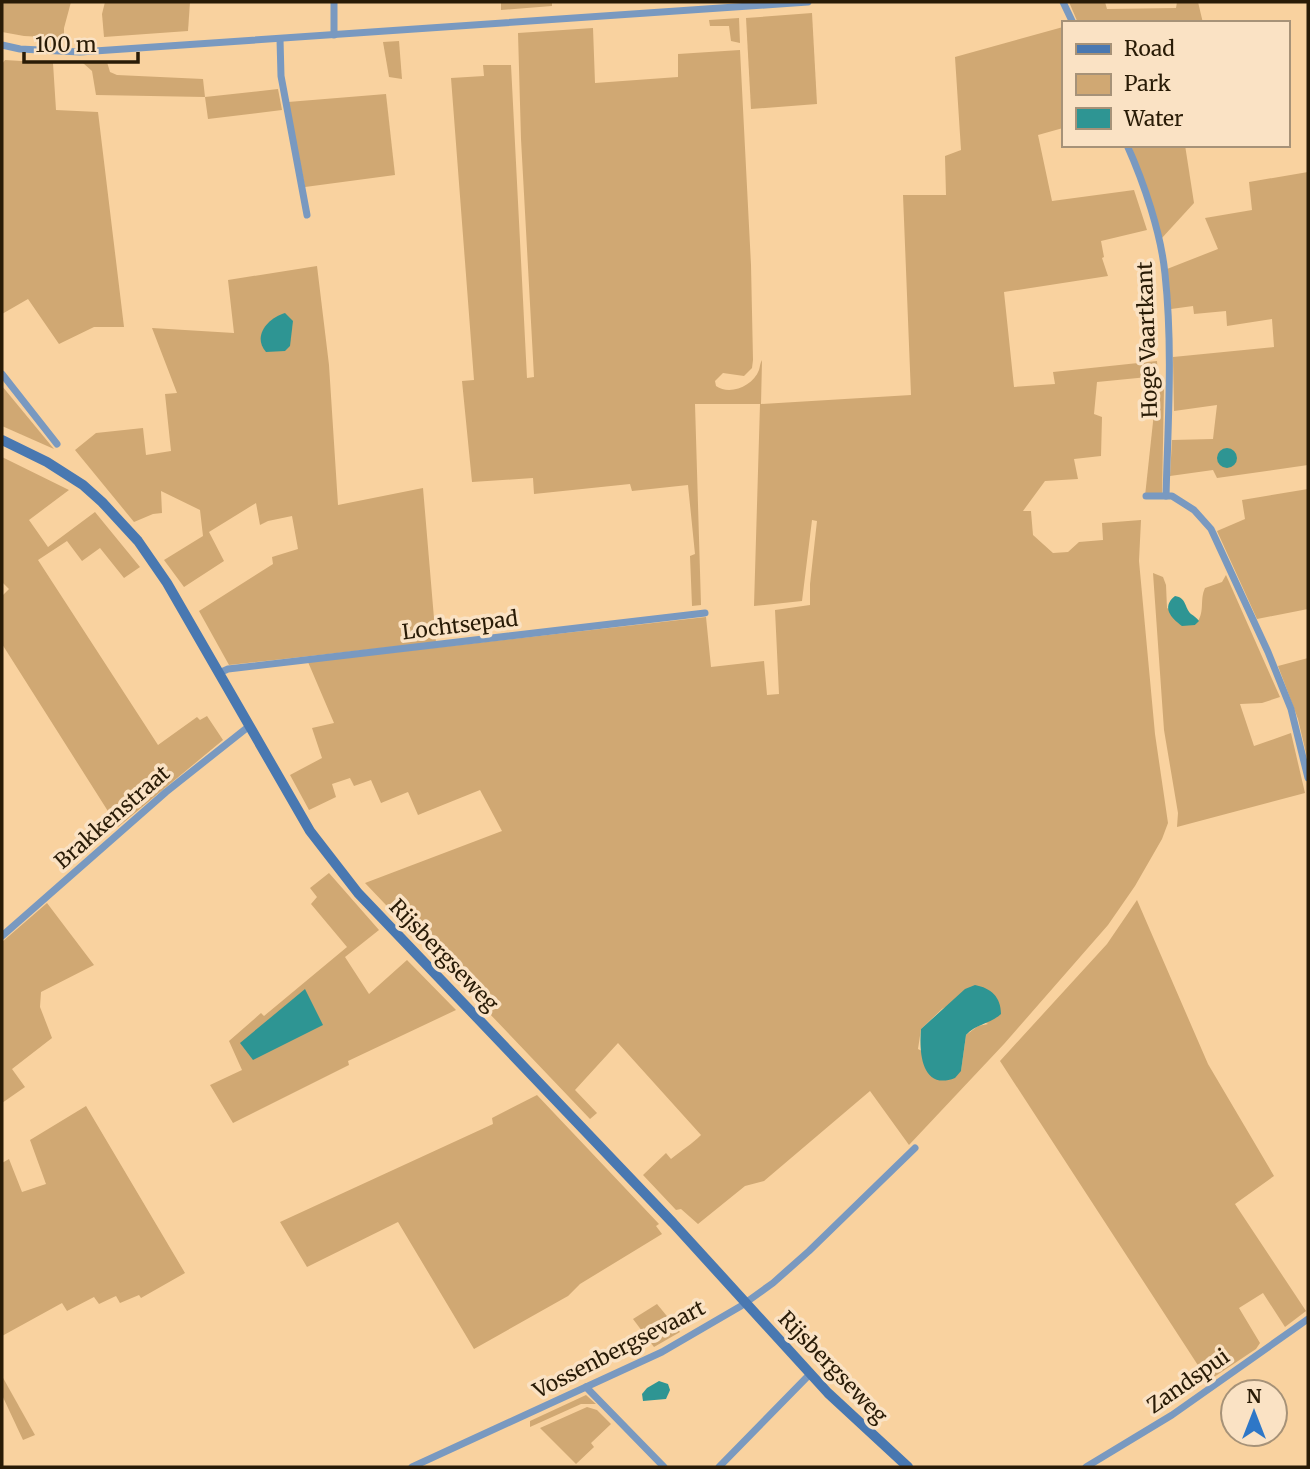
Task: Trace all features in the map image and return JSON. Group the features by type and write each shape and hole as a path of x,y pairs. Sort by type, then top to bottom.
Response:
{"main road":[{"name":"Rijsbergseweg","path":"2,440 47,462 102,502 138,541 167,583 310,831 358,893 682,1233 810,1374 908,1467"}],"street":[{"path":"334,2 334,35"},
{"path":"3,49 80,52 808,2"},
{"path":"1063,2 1072,21"},
{"path":"281,39 281,76 307,215"},
{"name":"Hoge Vaartkant","path":"1128,147 1141,180 1159,241 1165,274 1169,383 1166,496"},
{"path":"2,374 57,444"},
{"path":"1146,496 1171,496 1194,510 1211,529 1291,709 1308,778"},
{"name":"Lochtsepad","path":"219,673 228,669 705,613"},
{"name":"Brakkenstraat","path":"2,936 166,792 248,727"},
{"name":"Vossenbergsevaart","path":"412,1467 662,1352 745,1303 773,1283 809,1251 915,1148"},
{"name":"Zandspui","path":"1086,1467 1172,1415 1308,1319"},
{"path":"719,1467 810,1374"},
{"path":"586,1387 664,1467"}],"green space":[{"path":"2,2 71,2 64,38 2,32"},
{"path":"105,2 190,2 188,31 104,37 102,14"},
{"path":"501,2 552,2 552,6 501,10"},
{"path":"1069,2 1105,2 1107,9 1176,8 1177,2 1198,2 1203,21 1077,21"},
{"path":"812,13 817,104 751,109 746,18"},
{"path":"739,18 740,43 731,41 729,26 710,26 709,20"},
{"path":"1062,27 1062,128 1038,135 1052,201 1134,190 1147,230 1101,241 1102,258 1108,276 1004,292 1014,387 1055,384 1053,372 1157,361 1158,376 1097,382 1094,414 1102,417 1101,456 1074,459 1078,479 1045,481 1023,511 1031,511 1033,535 1053,553 1068,552 1079,542 1103,540 1102,523 1141,520 1139,561 1155,734 1168,823 1162,839 1135,886 1108,925 1004,1044 909,1145 870,1091 764,1181 745,1186 698,1224 681,1209 676,1210 643,1175 666,1153 671,1159 701,1135 618,1043 575,1090 597,1113 590,1119 365,883 502,831 480,790 418,815 408,792 381,803 371,780 354,786 350,778 332,784 336,797 309,810 290,775 322,758 312,728 334,723 308,662 706,617 711,667 764,661 767,695 779,694 775,610 810,605 817,521 812,520 802,601 754,606 760,404 695,404 701,605 692,606 690,556 695,554 688,485 632,491 630,484 534,494 533,478 472,482 462,381 474,380 451,78 484,76 483,65 511,65 527,378 534,377 518,33 593,28 595,83 678,77 678,54 740,50 753,360 752,368 744,376 723,373 715,381 716,386 722,389 740,388 756,376 762,360 761,404 911,395 903,195 946,195 945,156 961,150 955,57","holes":["950,1005 988,1024 978,1026 966,1035 961,1071 918,1049 921,1029"]},
{"path":"399,41 402,79 389,77 383,42"},
{"path":"5,60 53,63 56,110 98,112 124,327 94,327 59,344 28,299 2,314 2,64"},
{"path":"107,62 110,72 117,75 203,79 205,97 96,95 92,71 83,63"},
{"path":"278,89 282,110 208,119 205,97"},
{"path":"386,94 395,175 305,187 288,102"},
{"path":"1132,147 1185,147 1194,203 1161,239"},
{"path":"1308,172 1308,465 1217,478 1213,470 1170,476 1172,440 1213,439 1217,405 1174,411 1173,357 1274,347 1272,319 1227,326 1226,311 1194,314 1193,306 1171,309 1167,269 1218,249 1205,218 1252,210 1249,182"},
{"path":"317,266 329,365 338,505 423,488 436,642 229,665 199,611 273,564 272,557 298,549 292,516 260,525 256,503 209,532 224,561 184,587 164,560 203,536 200,510 161,491 162,513 134,522 75,450 96,433 143,428 146,455 171,451 165,394 177,393 152,328 234,333 228,280"},
{"path":"1157,385 1164,388 1162,495 1145,496"},
{"path":"2,386 54,449 2,426"},
{"path":"2,457 69,490 29,520 48,547 95,512 140,567 124,578 100,548 82,561 67,541 38,560 158,745 197,717 200,720 207,716 223,740 118,827 2,644 2,596 9,589 2,582"},
{"path":"1308,489 1308,609 1257,619 1217,531 1245,519 1242,500"},
{"path":"1153,573 1163,577 1167,608 1195,625 1200,616 1205,588 1222,582 1226,575 1280,697 1262,703 1240,704 1254,746 1291,733 1305,793 1177,827 1178,813 1164,730"},
{"path":"1308,658 1308,762 1298,719 1278,666"},
{"path":"329,873 379,930 345,957 369,994 407,960 456,1010 348,1061 349,1065 233,1123 210,1085 242,1070 229,1041 261,1013 264,1016 347,947 311,904 317,897 310,888"},
{"path":"1137,900 1208,1064 1274,1176 1235,1204 1306,1311 1285,1327 1263,1293 1239,1308 1260,1343 1256,1349 1214,1377 1203,1373 1000,1061 1107,944"},
{"path":"47,903 94,965 41,992 40,1007 52,1038 12,1069 25,1087 2,1103 2,942"},
{"path":"537,1095 659,1224 656,1226 662,1234 580,1284 568,1296 474,1349 398,1222 307,1267 280,1222 493,1124 492,1118"},
{"path":"86,1106 185,1273 141,1298 139,1295 120,1303 116,1296 99,1304 94,1297 67,1311 62,1303 2,1336 2,1163 9,1159 22,1192 46,1184 30,1140"},
{"path":"657,1304 680,1332 654,1347 633,1319"},
{"path":"2,1376 35,1435 23,1440 2,1395"},
{"path":"586,1395 596,1404 581,1404 530,1427 530,1421"},
{"path":"587,1407 597,1410 611,1424 591,1443 594,1447 576,1464 540,1428"}],"water":[{"path":"285,313 293,321 290,346 285,351 266,352 262,346 261,334 268,323"},
{"path":"1223,448 1231,448 1237,458 1231,468 1223,468 1217,462 1217,454"},
{"path":"1175,596 1182,599 1199,621 1195,625 1182,626 1171,616 1168,608"},
{"path":"975,985 994,994 1001,1014 966,1035 961,1071 955,1078 944,1081 935,1079 929,1074 922,1058 921,1029 965,989"},
{"path":"305,989 323,1025 253,1060 240,1043"},
{"path":"659,1381 668,1384 670,1390 666,1399 643,1401 642,1394"}]}
